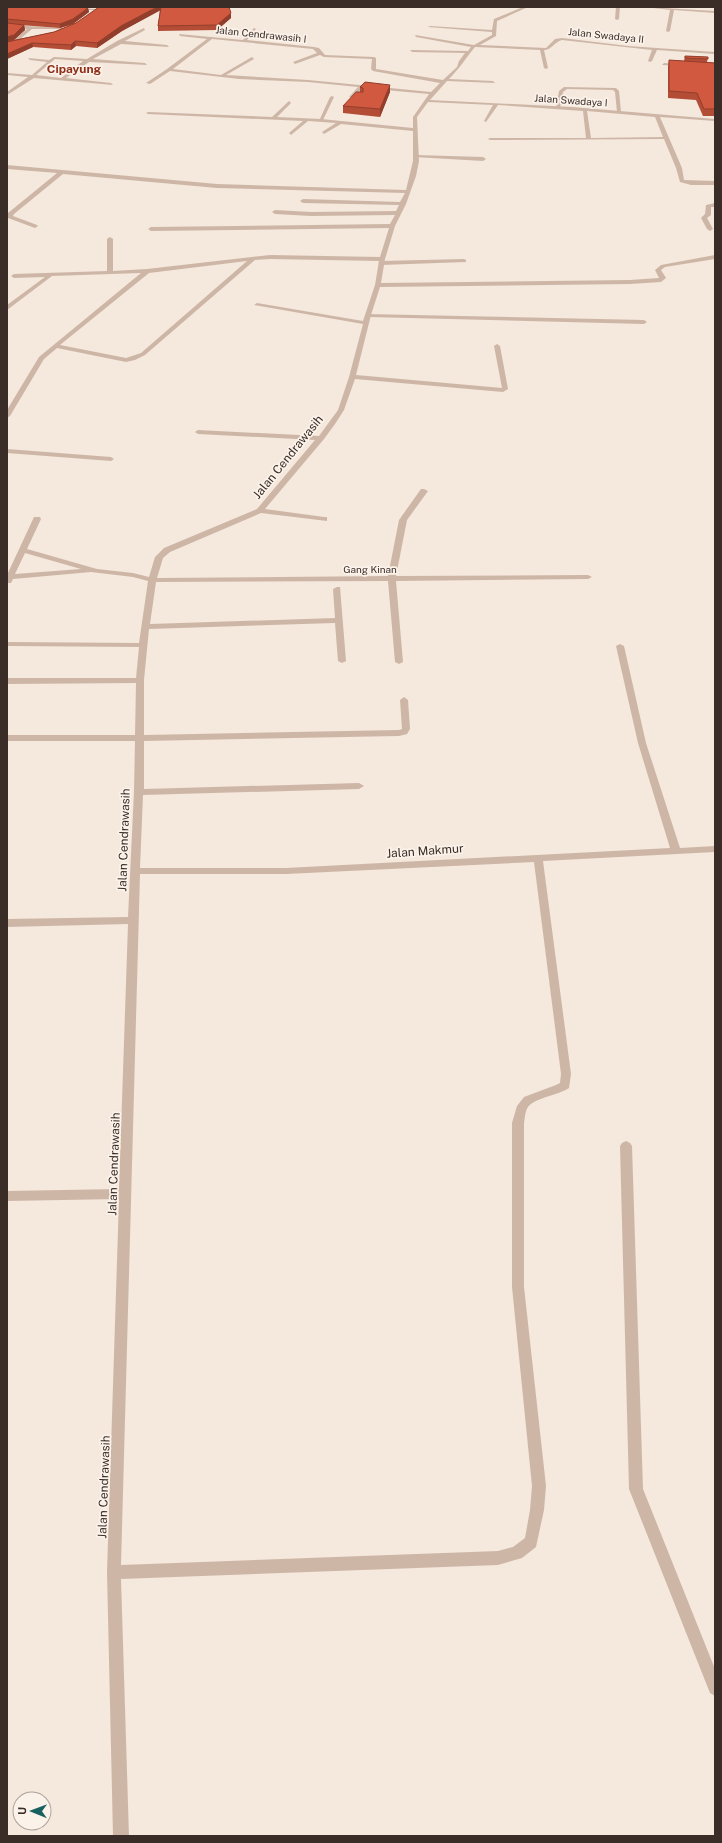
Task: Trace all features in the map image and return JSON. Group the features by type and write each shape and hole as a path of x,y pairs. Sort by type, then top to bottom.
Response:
{"street":[{"path":"416,36 471,49 494,36 495,20 526,7"},
{"path":"617,19 618,7"},
{"path":"647,7 715,12"},
{"path":"73,9 97,8"},
{"path":"91,14 97,8"},
{"path":"668,31 672,9"},
{"path":"7,26 67,28 53,34"},
{"path":"430,27 495,31"},
{"path":"14,43 31,28"},
{"path":"62,79 88,60 118,42 144,29"},
{"path":"244,41 254,29"},
{"name":"Jalan Cendrawasih I","path":"180,35 314,48 324,56 374,58 373,69 375,70 445,81"},
{"path":"148,83 169,70 211,38"},
{"path":"7,44 30,39"},
{"name":"Jalan Swadaya II","path":"542,49 546,49 558,39 637,48 715,53"},
{"path":"118,42 167,46"},
{"path":"637,48 640,43"},
{"name":"Jalan Cendrawasih","path":"121,1836 114,1572 133,920 139,792 140,680 145,627 152,580 159,557 167,550 252,516 260,511 322,438 341,410 378,285 382,261 392,226 403,204 413,176 416,156 415,117 429,97 459,67 461,61 471,49"},
{"path":"412,51 542,49 546,68"},
{"path":"650,61 655,49"},
{"path":"295,63 320,53"},
{"path":"7,94 32,77 50,61 57,58 145,64"},
{"path":"222,76 252,58"},
{"path":"30,59 50,61"},
{"path":"664,64 686,65"},
{"name":"Jalan Swadaya I","path":"169,70 222,76 308,81 369,87 395,90 429,97 496,104 619,112 684,119 715,120"},
{"path":"7,74 111,84"},
{"path":"369,87 377,80"},
{"path":"445,81 493,82"},
{"path":"360,97 351,97 361,87"},
{"path":"558,108 561,91 566,88 614,89 617,90 619,112"},
{"path":"321,120 332,97"},
{"path":"272,119 288,102"},
{"path":"486,121 496,104"},
{"path":"585,110 589,139"},
{"path":"148,113 321,120 415,130"},
{"path":"658,116 665,138 679,168 682,181 691,183 715,183"},
{"path":"291,134 306,120"},
{"path":"324,133 339,123"},
{"path":"490,138 524,140 665,138"},
{"path":"416,156 483,159"},
{"path":"7,167 217,186 408,192"},
{"path":"35,226 10,217 16,209 62,172"},
{"path":"303,201 403,204"},
{"path":"710,229 704,218 708,215 708,206 715,205"},
{"path":"7,208 16,209"},
{"path":"275,212 311,214 399,213"},
{"path":"151,229 392,226"},
{"path":"110,239 110,273"},
{"path":"14,276 49,276 147,271 253,259 300,257 382,261 464,261"},
{"path":"378,285 630,282 661,280 663,278 658,270 663,266 715,257"},
{"path":"55,346 119,360 133,359 143,354 253,259"},
{"path":"7,416 42,358 147,271"},
{"path":"7,308 49,276"},
{"path":"257,305 367,319 644,322"},
{"path":"352,377 503,390 506,388 497,346"},
{"path":"198,432 322,438"},
{"path":"7,451 112,459"},
{"path":"399,662 392,578 398,535 403,520 424,491"},
{"path":"260,511 324,519"},
{"path":"8,580 37,519"},
{"path":"22,550 96,571"},
{"path":"8,580 96,571"},
{"name":"Gang Kinan","path":"96,571 133,575 152,580 588,577"},
{"path":"337,589 342,661"},
{"path":"145,627 340,620"},
{"path":"7,644 143,645"},
{"path":"620,646 642,743 676,851"},
{"path":"7,681 140,680"},
{"path":"7,738 140,738 398,733 404,732 406,729 404,700"},
{"path":"139,792 359,786"},
{"name":"Jalan Makmur","path":"136,871 286,871 389,867 538,857 715,850"},
{"path":"114,1572 498,1558 517,1553 531,1542 538,1510 539,1486 518,1287 518,1123 523,1105 536,1096 558,1091 565,1085 566,1074 538,857"},
{"path":"7,923 133,920"},
{"path":"626,1146 636,1489 715,1688"},
{"path":"7,1196 126,1194"}],"building":[{"path":"7,7 88,8 73,19 60,24 7,19"},
{"path":"99,7 157,7 121,26 97,43 75,41 71,45 32,43 7,54 7,42 54,32 76,23"},
{"path":"161,7 229,7 231,13 217,25 158,26"},
{"path":"7,23 24,25 14,35 7,37"},
{"path":"685,56 708,57 708,59 685,58"},
{"path":"669,60 715,63 715,109 704,109 697,93 669,91"},
{"path":"365,82 390,85 380,109 343,106 356,92 363,92 363,88 360,87"}],"district":[{"name":"Cipayung","path":"74,69"}]}
